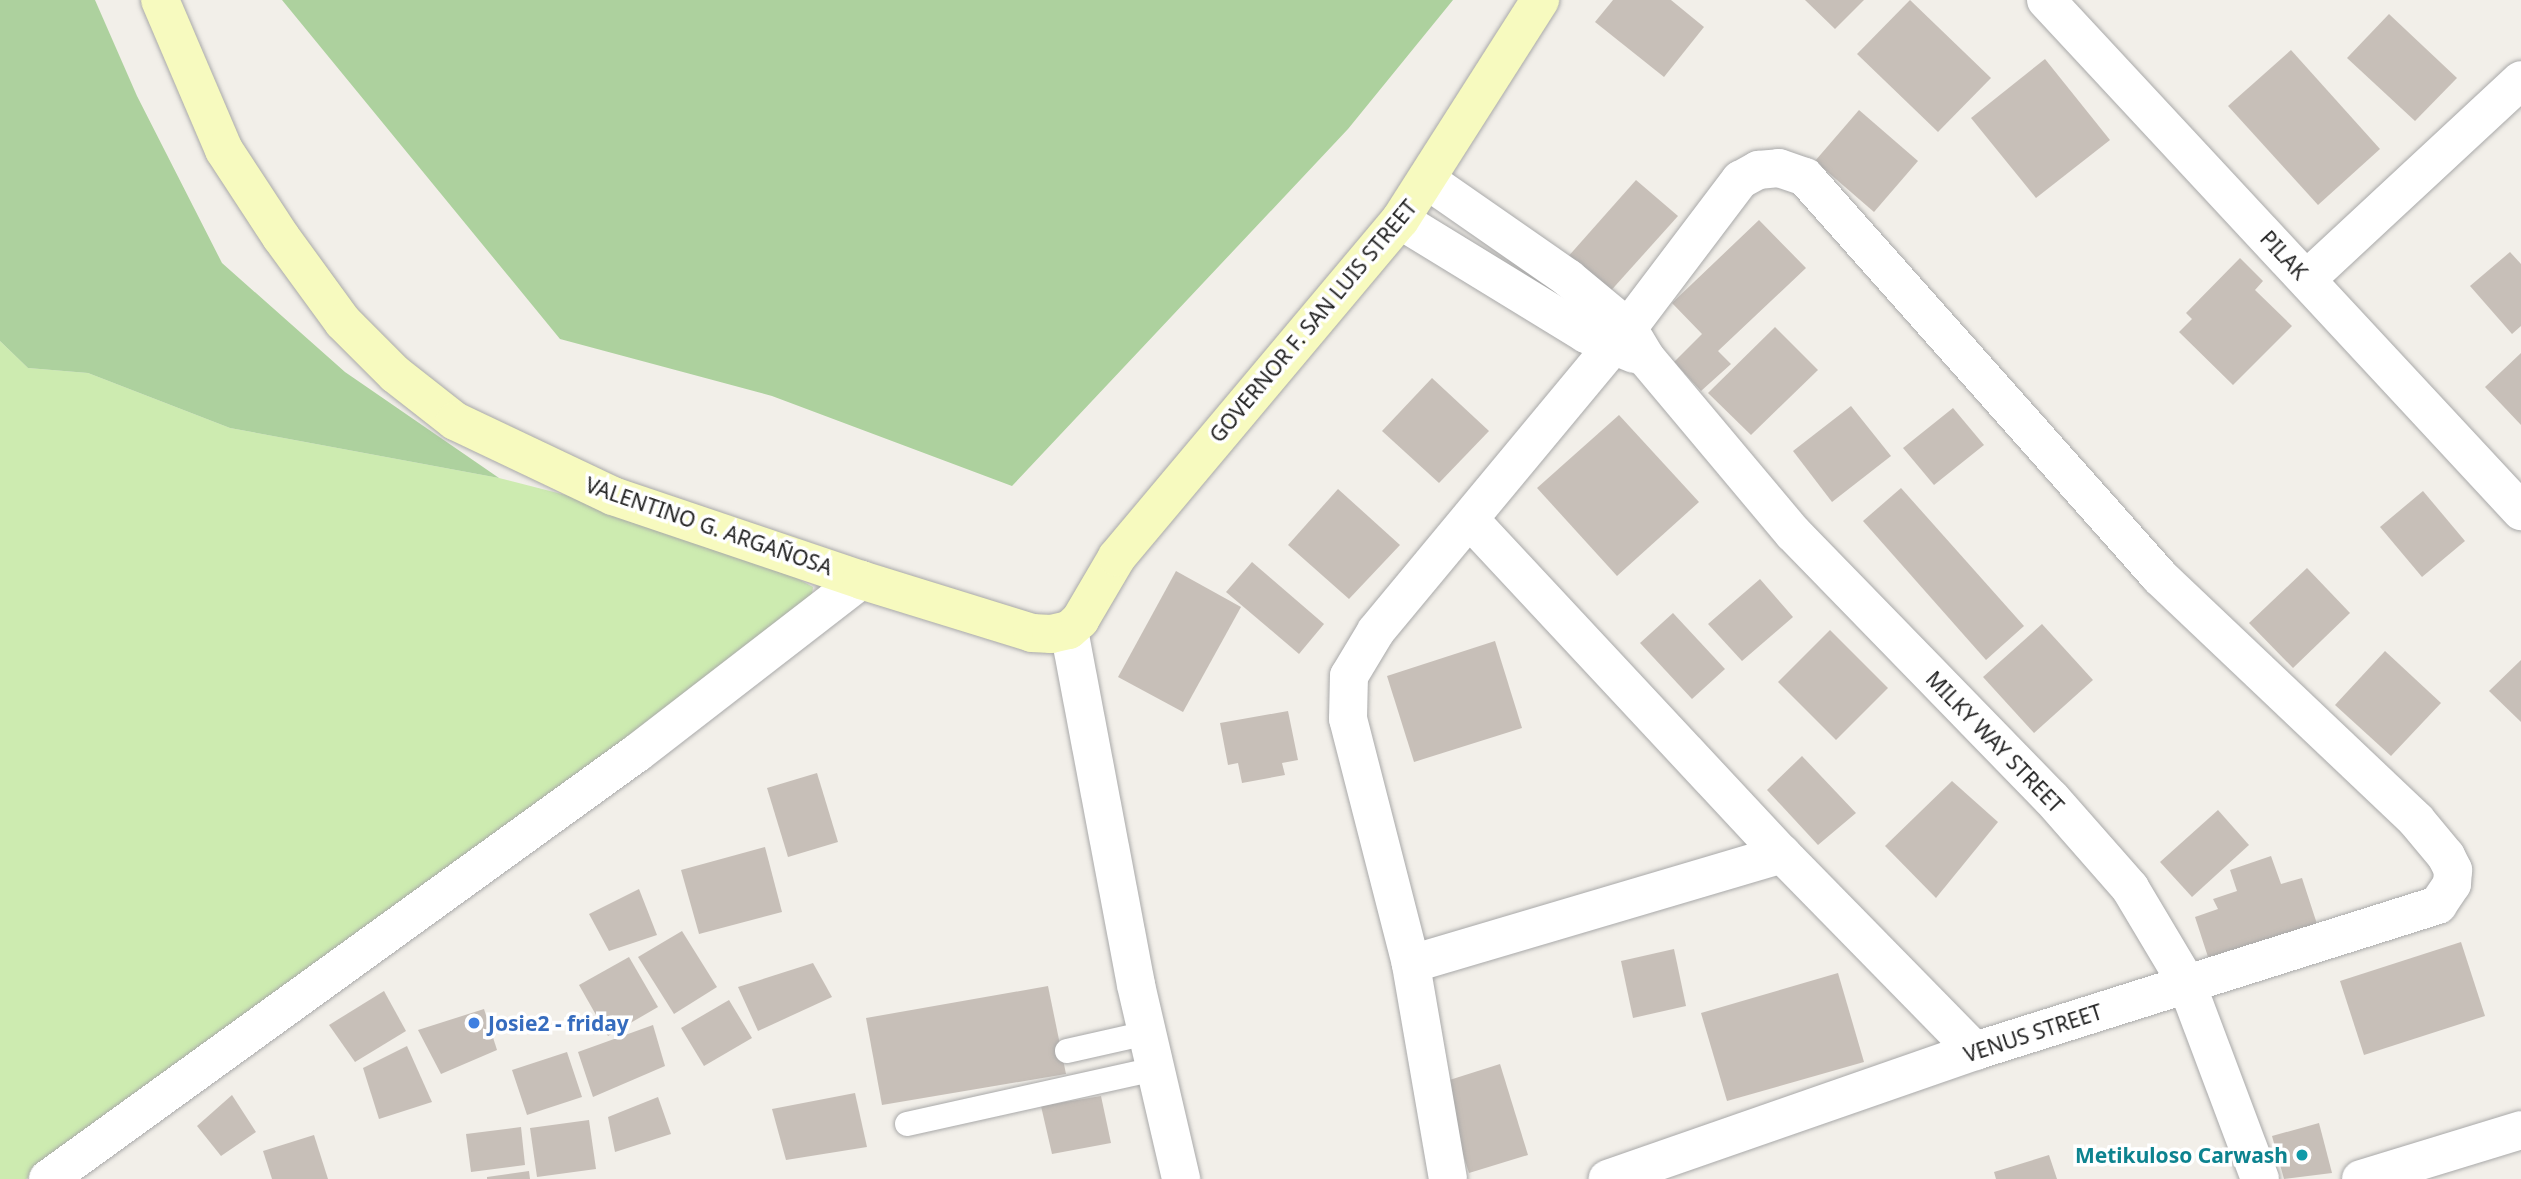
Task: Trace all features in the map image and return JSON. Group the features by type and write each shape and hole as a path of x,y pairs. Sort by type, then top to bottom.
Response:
{"street":[{"name":"VALENTINO G. ARGAÑOSA","path":"159,0 224,150 343,322 396,374 455,421 613,496 861,580 1032,633 1069,630"},
{"name":"GOVERNOR F. SAN LUIS STREET","path":"1069,630 1080,620 1117,557 1400,220 1540,0"},
{"name":"PILAK","path":"2046,0 2521,510"},
{"path":"2307,279 2521,80"},
{"name":"VENUS STREET","path":"1608,1179 1976,1051 2186,982 2438,905 2452,884 2453,870 2446,856 2416,820 2160,577 1805,177 1779,168 1758,170 1740,180 1628,345"},
{"path":"1427,180 1568,278 1628,345"},
{"path":"1400,220 1628,345"},
{"path":"1448,1179 1411,964 1348,719 1349,676 1376,631 1628,345"},
{"name":"MILKY WAY STREET","path":"1628,345 1793,533 2051,798 2130,888 2186,982 2260,1179"},
{"path":"1471,521 1782,854 1976,1051"},
{"path":"48,1179 638,753 861,580"},
{"path":"1069,630 1151,1051 1181,1179"},
{"path":"1411,964 1782,854"},
{"path":"2361,1179 2521,1130"}],"lane":[{"path":"1067,1051 1151,1051"},
{"path":"907,1124 1151,1051"}],"green space":[{"path":"0,0 95,0 137,96 222,263 345,372 499,478 230,428 88,373 28,368 0,341"},
{"path":"282,0 1453,0 1348,129 1012,486 772,396 560,339"},
{"path":"0,341 28,368 88,373 230,428 499,478 710,532 813,587 809,619 26,1179 0,1179"}],"building":[{"path":"1613,0 1671,0 1704,27 1664,77 1595,22"},
{"path":"1805,0 1864,0 1835,29"},
{"path":"1910,0 1991,78 1938,132 1857,54"},
{"path":"2389,14 2457,78 2415,121 2347,58"},
{"path":"2291,50 2380,149 2318,205 2228,106"},
{"path":"2045,59 2110,140 2036,198 1971,118"},
{"path":"1859,110 1918,161 1874,212 1815,161"},
{"path":"1636,180 1678,216 1607,295 1566,259"},
{"path":"1759,220 1806,268 1718,351 1731,364 1701,391 1674,362 1702,334 1672,303"},
{"path":"2510,252 2521,264 2521,326 2512,334 2470,286"},
{"path":"2240,258 2263,281 2255,290 2292,326 2233,385 2179,332 2192,319 2186,313"},
{"path":"1775,327 1818,370 1751,435 1708,393"},
{"path":"2521,353 2521,425 2485,387"},
{"path":"1432,378 1489,431 1439,483 1382,431"},
{"path":"1851,406 1891,456 1832,502 1793,451"},
{"path":"1953,408 1984,445 1934,485 1903,448"},
{"path":"1619,415 1699,502 1617,576 1537,488"},
{"path":"1901,488 2024,626 1986,660 1863,521"},
{"path":"1338,489 1400,545 1349,599 1288,545"},
{"path":"2423,491 2465,541 2422,577 2380,527"},
{"path":"1252,562 1324,624 1299,654 1226,592"},
{"path":"2307,568 2350,613 2293,668 2249,623"},
{"path":"1176,571 1241,607 1183,712 1118,677"},
{"path":"1760,579 1793,617 1742,661 1708,624"},
{"path":"1673,613 1725,669 1692,699 1640,643"},
{"path":"2042,624 2093,680 2034,733 1983,677"},
{"path":"1830,630 1888,688 1836,740 1778,682"},
{"path":"1495,641 1522,728 1414,762 1387,676"},
{"path":"2385,651 2441,703 2391,756 2335,705"},
{"path":"2521,660 2521,722 2489,691"},
{"path":"1288,711 1298,760 1282,763 1285,775 1242,783 1238,763 1228,765 1220,723"},
{"path":"1802,756 1856,813 1818,845 1767,790"},
{"path":"817,773 838,842 788,857 767,788"},
{"path":"1952,781 1998,822 1936,898 1885,846"},
{"path":"2218,810 2249,845 2192,897 2160,862"},
{"path":"765,847 782,912 699,934 681,870"},
{"path":"2271,856 2281,884 2302,878 2317,924 2209,960 2195,917 2218,909 2213,899 2237,891 2230,870"},
{"path":"639,889 657,935 609,951 589,914"},
{"path":"682,931 717,987 674,1014 638,957"},
{"path":"2461,942 2485,1016 2364,1055 2340,981"},
{"path":"1674,949 1686,1006 1633,1018 1621,961"},
{"path":"629,957 658,1007 608,1036 579,985"},
{"path":"813,963 832,997 758,1031 738,987"},
{"path":"1838,973 1864,1062 1727,1101 1701,1013"},
{"path":"1048,986 1066,1074 882,1105 866,1018"},
{"path":"384,991 406,1031 355,1062 329,1025"},
{"path":"729,1000 752,1038 704,1066 681,1028"},
{"path":"484,1009 497,1050 441,1074 418,1030"},
{"path":"653,1025 665,1066 593,1097 578,1052"},
{"path":"407,1046 432,1102 379,1119 363,1068"},
{"path":"567,1052 582,1097 527,1115 512,1070"},
{"path":"1500,1064 1528,1155 1469,1173 1440,1083"},
{"path":"855,1093 867,1147 786,1160 772,1109"},
{"path":"232,1095 256,1132 221,1156 197,1126"},
{"path":"1101,1096 1111,1143 1052,1154 1041,1106"},
{"path":"658,1097 671,1134 615,1152 608,1117"},
{"path":"589,1120 596,1169 537,1177 530,1128"},
{"name":"Metikuloso Carwash","path":"2319,1123 2332,1173 2284,1179 2272,1136"},
{"path":"521,1127 525,1165 471,1172 466,1134"},
{"path":"314,1135 328,1179 272,1179 263,1151"},
{"path":"2049,1155 2057,1179 1996,1179 1994,1172"},
{"path":"529,1171 530,1179 487,1179 487,1177"}],"place":[{"name":"Josie2 - friday","path":"474,1023"},
{"name":"Metikuloso Carwash","path":"2302,1155"}]}
